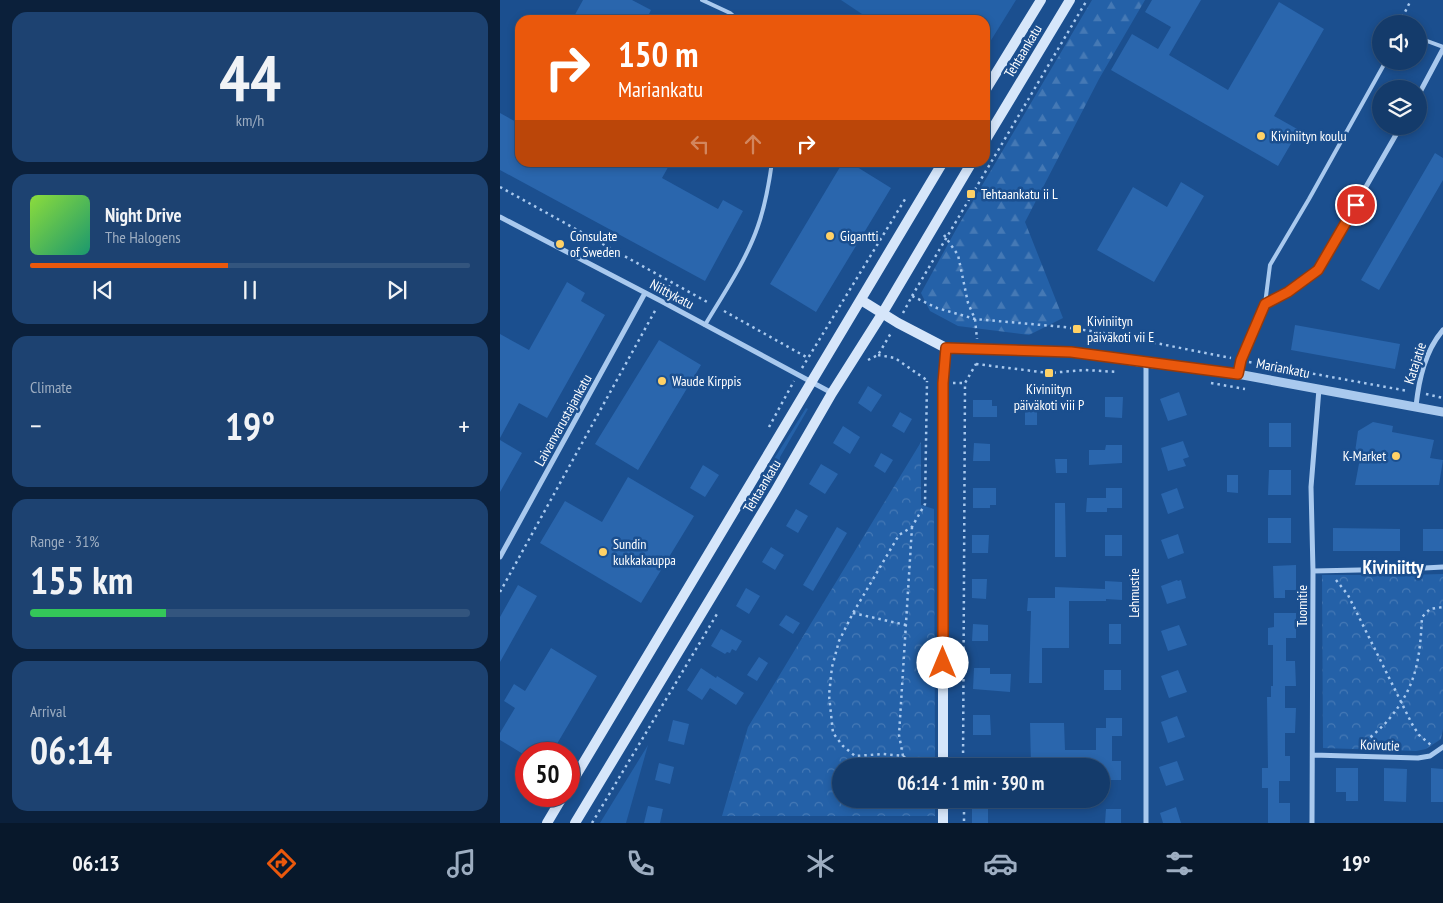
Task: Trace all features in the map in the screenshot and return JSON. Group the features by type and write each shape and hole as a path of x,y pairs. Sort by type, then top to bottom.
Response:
{"main road":[{"name":"Tehtaankatu","path":"990,83 1041,0"},
{"name":"Tehtaankatu","path":"990,133 1070,0"},
{"name":"Tehtaankatu","path":"580,769 940,167"},
{"name":"Tehtaankatu","path":"575,823 969,167"},
{"name":"Mariankatu","path":"861,300 882,314 946,348"},
{"path":"943,758 943,383 946,348"},
{"path":"547,823 556,807"},
{"path":"943,808 943,823"}],"street":[{"path":"1426,80 1443,48"},
{"path":"1238,374 1241,360 1265,304 1288,292 1318,270 1395,135"},
{"name":"Niittykatu","path":"500,216 832,393"},
{"name":"Laivanvarustajankatu","path":"500,557 645,293"},
{"name":"Katajatie","path":"1416,406 1422,371 1434,340 1443,330"},
{"name":"Mariankatu","path":"946,348 1071,352 1238,374 1443,412"},
{"name":"Lehmustie","path":"1146,363 1146,823"},
{"name":"Tuomitie","path":"1312,823 1313,571 1311,487 1319,389"},
{"path":"1313,571 1443,567"},
{"name":"Koivutie","path":"1312,755 1418,758 1430,756 1441,749"}],"lane":[{"path":"702,0 733,15"},
{"path":"1427,41 1443,48"},
{"path":"1265,304 1270,265 1381,70"},
{"path":"705,325 740,267 758,226 771,167"}],"path":[{"path":"990,162 1087,0"},
{"path":"1404,15 1411,0"},
{"path":"965,383 927,381 895,358 878,355 987,167"},
{"path":"500,187 808,358"},
{"path":"946,236 958,255 968,303 975,319 977,348 976,364 965,383 963,758"},
{"path":"500,592 672,282"},
{"path":"912,296 936,308 975,319 1085,330 1443,398"},
{"path":"976,364 1049,373 1099,370 1145,375"},
{"path":"903,756 898,735 909,561 912,527 925,504 927,381"},
{"path":"1203,382 1250,389"},
{"path":"905,758 903,756 883,754 856,756 843,746 833,733 829,695 832,667 839,642 853,613 899,535 912,527"},
{"path":"1329,570 1348,595 1418,735 1441,749"},
{"path":"1355,756 1370,737 1389,720 1402,702 1416,670 1420,653 1422,617 1430,609 1443,606"},
{"path":"853,613 906,625"},
{"path":"964,808 964,823"}],"green space":[{"path":"841,0 1016,0 990,42 990,15 864,15"},
{"path":"1092,0 1145,0 1099,79 1025,222 1063,318 1029,335 958,326 930,311 921,293 958,226"},
{"path":"806,408 808,409 780,457 778,472 772,480 764,475"},
{"path":"921,442 921,505 934,509 935,758 832,758 832,808 935,808 935,816 722,816 748,727"},
{"path":"1443,574 1443,729 1441,739 1426,749 1416,751 1323,748 1322,575"},
{"path":"648,745 626,823 600,823"}],"building":[{"path":"583,0 632,0 651,10 648,15 575,15"},
{"path":"1152,0 1201,0 1169,55 1228,90 1279,2 1324,29 1274,116 1299,130 1278,166 1111,70 1132,34 1158,49 1171,27 1145,12"},
{"path":"500,113 515,121 515,167 668,167 662,178 718,209 723,200 743,211 705,281 500,170"},
{"path":"1435,153 1443,158 1443,180 1379,290 1361,280"},
{"name":"Gigantti","path":"840,167 857,167 891,188 816,312 770,284"},
{"path":"1181,182 1204,196 1154,282 1097,250 1133,187 1167,207"},
{"path":"567,282 585,293 581,301 605,315 547,418 519,403 500,438 500,334 529,350"},
{"path":"1295,325 1400,344 1395,369 1291,350"},
{"path":"659,340 701,365 638,470 595,444"},
{"path":"868,386 882,395 871,412 858,403"},
{"path":"1179,392 1187,415 1168,421 1160,399"},
{"path":"1105,397 1123,397 1122,418 1105,417"},
{"path":"973,400 992,400 992,406 997,406 997,417 973,417"},
{"path":"1025,408 1037,408 1037,425 1025,425"},
{"path":"900,412 912,419 904,433 892,426"},
{"name":"K-Market","path":"1373,422 1393,426 1392,432 1434,440 1430,458 1443,460 1439,485 1355,485 1361,453 1355,452 1358,431"},
{"path":"1269,423 1291,423 1291,447 1269,447"},
{"path":"843,426 860,437 850,454 833,443"},
{"path":"500,440 522,453 500,492"},
{"path":"1183,441 1189,457 1183,459 1186,466 1168,471 1161,448"},
{"path":"974,443 990,444 990,461 973,461"},
{"path":"1106,445 1122,445 1122,463 1089,465 1089,450 1105,450"},
{"path":"881,453 893,460 885,473 874,466"},
{"path":"1055,459 1067,459 1067,473 1056,473"},
{"path":"821,464 838,474 825,494 809,484"},
{"path":"703,465 719,475 705,497 690,488"},
{"path":"1269,470 1291,470 1291,495 1268,495"},
{"path":"1227,475 1238,475 1238,493 1227,492"},
{"path":"628,477 694,516 641,603 540,543 565,501 602,522"},
{"path":"973,488 996,488 996,505 990,505 990,508 973,508"},
{"path":"1106,488 1122,488 1122,508 1107,508 1107,512 1086,512 1087,498 1106,498"},
{"path":"1177,488 1184,508 1168,514 1161,494"},
{"path":"1055,503 1065,503 1066,557 1055,557"},
{"path":"796,509 808,516 798,533 786,526"},
{"path":"1268,518 1291,518 1291,543 1268,543"},
{"path":"837,527 847,533 813,591 803,585"},
{"path":"1333,528 1400,529 1400,551 1333,551"},
{"path":"1423,529 1443,529 1443,551 1423,551"},
{"path":"1178,534 1184,553 1168,559 1161,540"},
{"path":"972,535 989,535 988,553 972,553"},
{"path":"1105,535 1122,535 1122,556 1105,556"},
{"path":"771,547 784,555 775,570 762,562"},
{"path":"1296,565 1296,590 1285,590 1285,598 1274,598 1273,566"},
{"path":"972,579 987,579 986,599 972,598"},
{"path":"1181,580 1186,598 1167,604 1161,586"},
{"path":"1105,581 1122,582 1122,600 1069,601 1069,648 1042,648 1042,683 1029,683 1031,611 1027,611 1028,598 1055,598 1055,587 1105,589"},
{"path":"518,585 537,596 500,662 500,617"},
{"path":"746,588 760,596 749,614 736,606"},
{"path":"1274,613 1296,613 1296,638 1286,638 1286,661 1295,661 1296,686 1285,686 1285,708 1296,708 1295,733 1285,733 1285,756 1290,756 1290,781 1279,781 1279,803 1290,803 1290,823 1268,823 1268,788 1262,788 1262,768 1268,768 1267,697 1271,697 1271,686 1273,686 1273,645 1268,645 1268,628 1274,627"},
{"path":"786,615 800,623 793,634 779,625"},
{"path":"973,624 988,625 988,641 972,641"},
{"path":"1109,624 1121,624 1121,644 1109,644"},
{"path":"1179,625 1187,645 1168,651 1161,631"},
{"path":"721,629 742,641 736,651 732,649 730,653 727,652 725,654 711,646"},
{"path":"551,648 597,676 558,742 515,742 515,749 500,740 500,733 515,708 504,701 514,684 525,691"},
{"path":"759,657 768,663 757,681 747,675"},
{"path":"701,668 744,693 736,705 710,688 702,700 687,690"},
{"path":"974,668 990,668 990,674 1011,674 1010,692 973,689"},
{"path":"1104,670 1121,670 1121,690 1104,690"},
{"path":"1178,670 1187,692 1169,698 1161,676"},
{"path":"973,715 990,715 991,735 973,735"},
{"path":"1177,716 1185,737 1168,743 1161,722"},
{"path":"1106,718 1122,718 1122,736 1112,736 1112,761 1121,761 1121,780 1110,780 1110,758 1031,758 1030,723 1064,723 1065,750 1096,750 1096,728 1106,728"},
{"path":"673,720 689,724 684,745 668,741"},
{"path":"1177,761 1184,780 1166,786 1159,767"},
{"path":"659,763 674,767 670,784 655,780"},
{"path":"1336,768 1358,768 1358,801 1346,801 1346,792 1336,792"},
{"path":"1384,768 1407,769 1406,802 1384,801"},
{"path":"1431,768 1443,769 1443,802 1431,802"},
{"path":"648,806 663,809 660,823 644,823"},
{"path":"1176,807 1181,823 1163,823 1160,813"},
{"path":"972,808 988,808 988,823 972,823"},
{"path":"1106,809 1121,809 1121,823 1105,823"}],"place":[{"name":"Kiviniityn koulu","path":"1261,136"},
{"name":"Tehtaankatu ii L","path":"971,194"},
{"name":"Gigantti","path":"830,236"},
{"name":"Consulate of Sweden","path":"560,244"},
{"name":"Kiviniityn päiväkoti vii E","path":"1077,329"},
{"name":"Kiviniityn päiväkoti viii P","path":"1049,373"},
{"name":"Waude Kirppis","path":"662,381"},
{"name":"K-Market","path":"1396,456"},
{"name":"Sundin kukkakauppa","path":"603,552"}],"district":[{"name":"Kiviniitty","path":"1393,567"}],"route":[{"path":"943,663 943,383 946,348 1071,352 1238,374 1241,360 1265,304 1288,292 1318,270 1356,205"}]}
